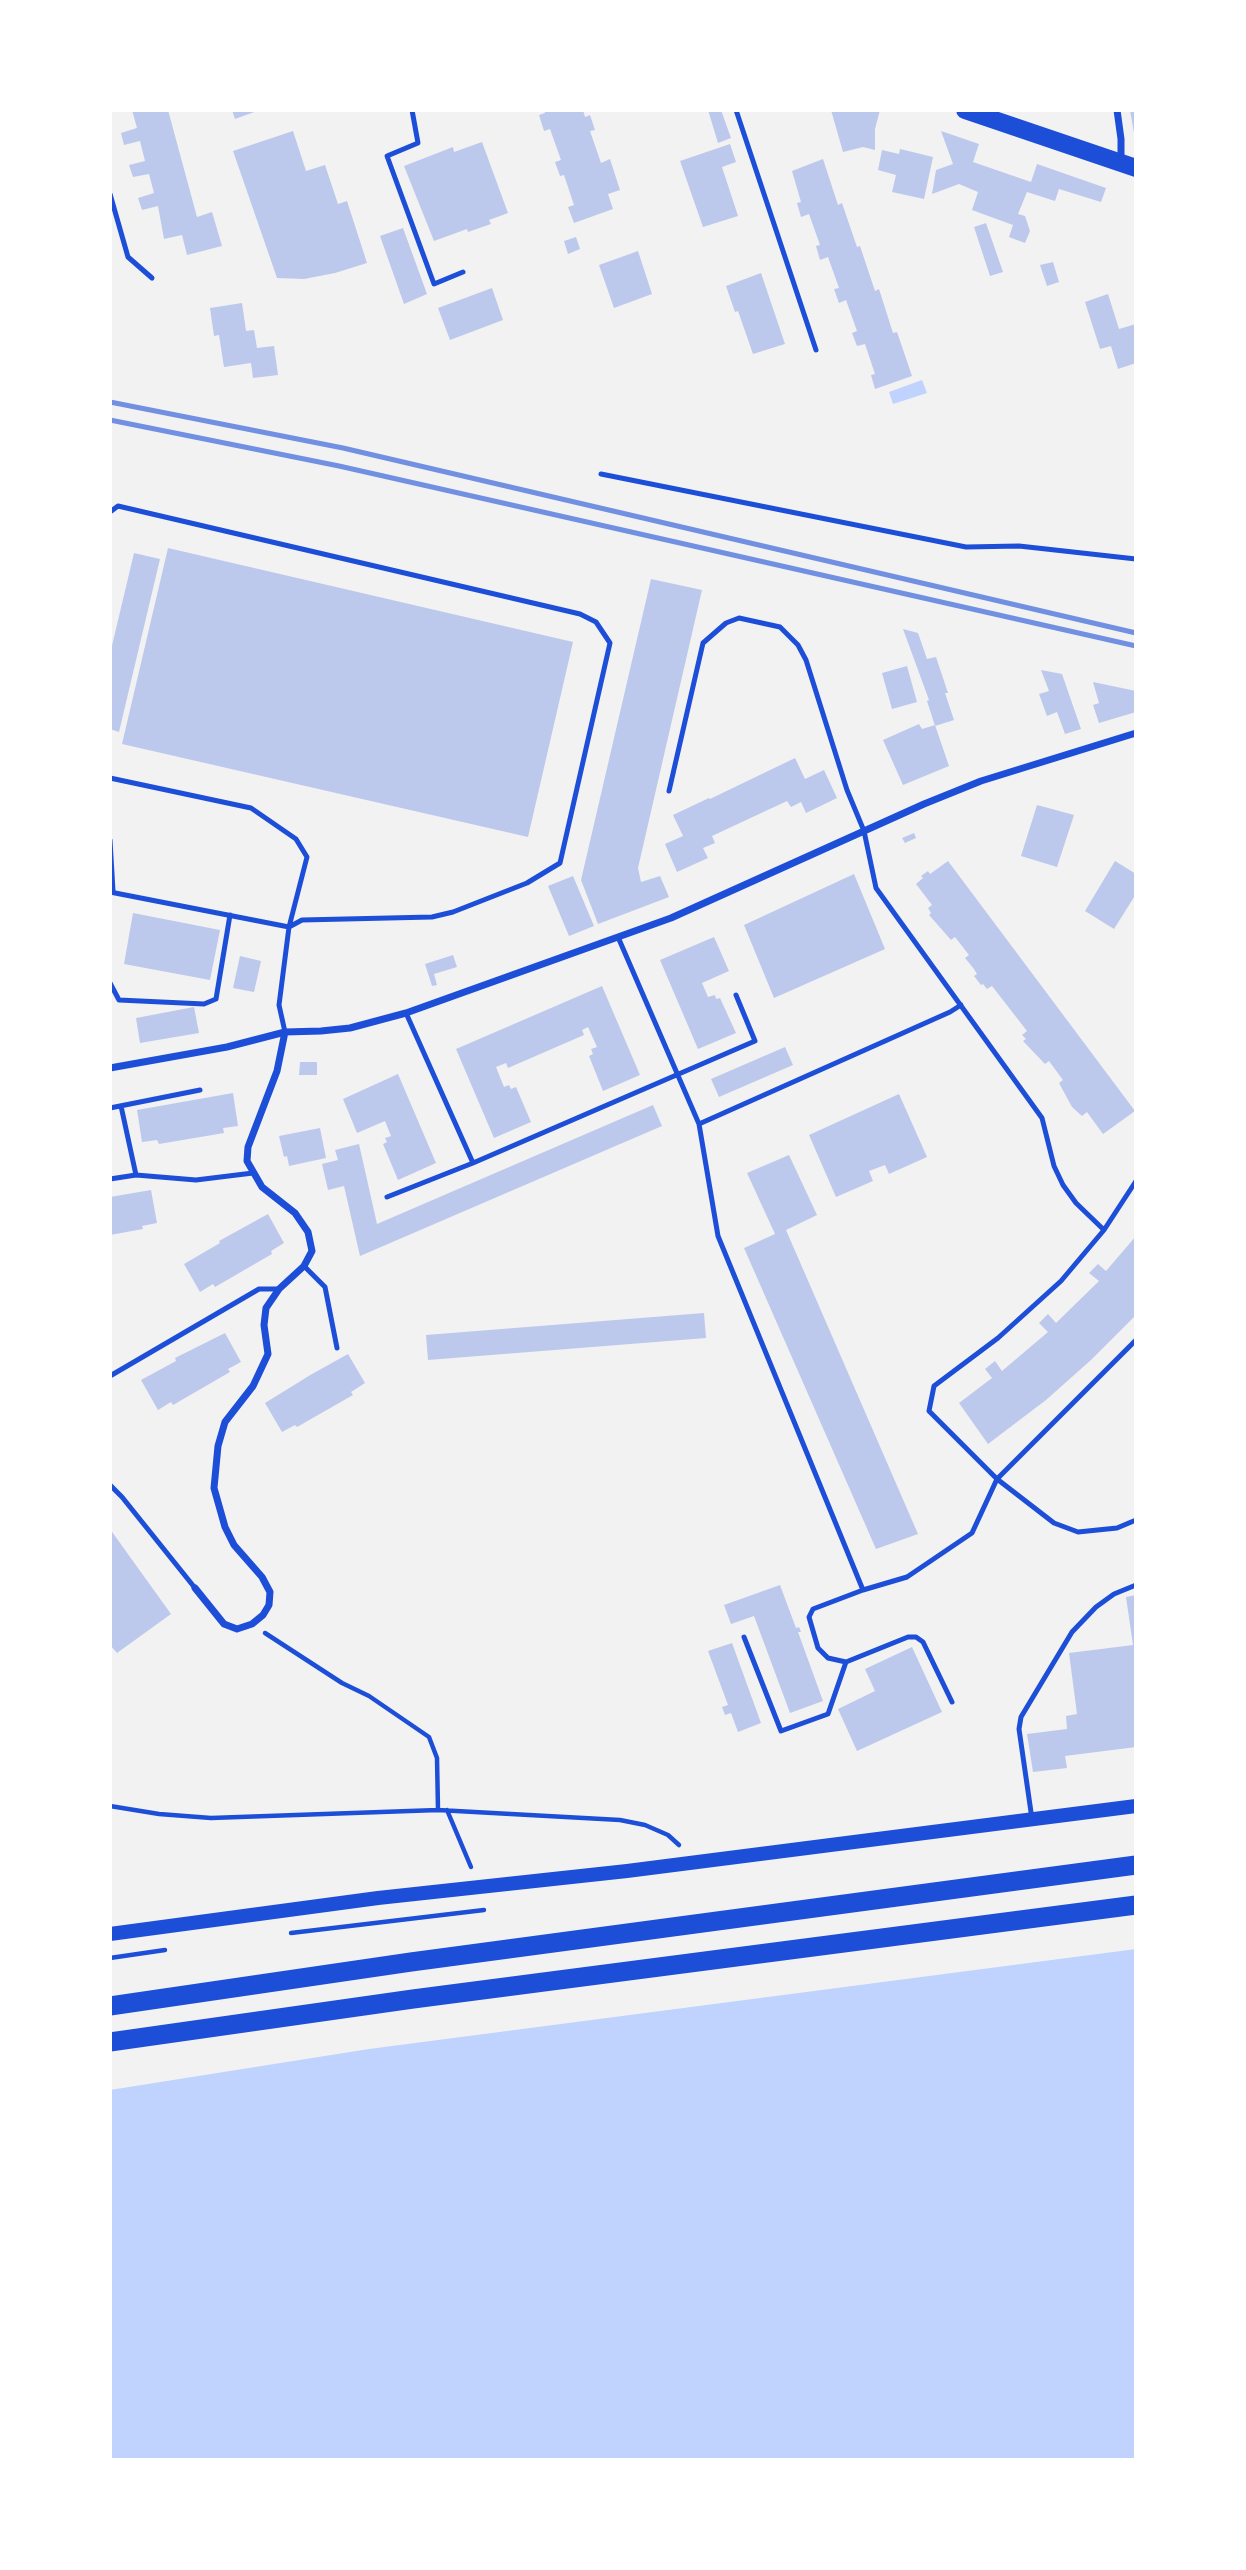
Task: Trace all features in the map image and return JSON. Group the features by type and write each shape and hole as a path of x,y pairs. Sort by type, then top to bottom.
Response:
{"highway":[{"path":"110,2007 424,1960 1136,1865"},
{"path":"110,2042 413,1999 1136,1905"}],"main road":[{"path":"965,110 1128,165"},
{"path":"110,1934 1136,1806"}],"street":[{"path":"1117,110 1128,165"},
{"path":"110,1068 215,1049 285,1032 350,1028 406,1013 671,918 981,781 1136,733"},
{"path":"195,1588 224,1624 237,1629 252,1625 269,1605 270,1592 262,1577 234,1545 225,1527 214,1488 214,1467 225,1422 253,1386 268,1354 264,1325 266,1308 279,1289 304,1266 313,1251 308,1232 295,1213 262,1187 247,1161 248,1147 277,1071 285,1032"}],"lane":[{"path":"412,110 418,143 387,156 434,284 463,272"},
{"path":"736,110 816,350"},
{"path":"110,194 128,257 152,278"},
{"path":"601,474 966,547 1019,546 1136,559"},
{"path":"110,512 118,506 580,614 596,622 610,643 560,863 527,883 453,912 432,917 302,920 289,927 112,891 110,840"},
{"path":"669,791 703,643 726,623 739,618 779,627 799,645 806,660 846,790 864,831 876,888 1042,1118 1054,1166 1063,1185 1076,1203 1104,1230"},
{"path":"110,778 251,808 296,839 307,857 289,927 279,1005 285,1032"},
{"path":"110,983 119,1000 204,1004 216,999 230,915"},
{"path":"618,937 699,1124 718,1237 863,1590"},
{"path":"387,1197 473,1163 755,1041 736,995"},
{"path":"699,1124 961,1005"},
{"path":"406,1013 473,1163"},
{"path":"110,1108 200,1090"},
{"path":"121,1106 136,1175"},
{"path":"110,1180 136,1175 196,1180 253,1173"},
{"path":"1136,1181 1104,1230 1061,1282 998,1338 934,1386 929,1411 997,1479 1054,1523 1078,1532 1117,1528 1136,1520"},
{"path":"304,1266 325,1287 337,1348"},
{"path":"110,1376 259,1289 279,1289"},
{"path":"952,1702 923,1642 916,1637 908,1637 846,1662 828,1658 818,1648 809,1617 813,1609 908,1577 972,1534 997,1479 1136,1340"},
{"path":"110,1485 195,1588"},
{"path":"1032,1819 1019,1729 1021,1717 1072,1632 1096,1607 1114,1594 1136,1585"},
{"path":"744,1637 781,1731 828,1714 846,1662"}],"path":[{"path":"252,1625 315,1666 369,1696 429,1737 437,1758 438,1810"},
{"path":"110,1806 159,1814 211,1818 447,1810 620,1819 645,1825 668,1835 698,1862"},
{"path":"447,1810 479,1887"}],"water":[{"path":"922,380 927,393 893,404 889,392"},
{"path":"1136,1949 1136,2460 110,2460 110,2090 369,2049"}],"building":[{"path":"132,110 168,110 197,217 212,212 222,246 187,255 182,235 164,239 158,206 142,210 138,198 154,193 149,174 133,177 129,165 145,161 140,141 124,145 121,133 137,128"},
{"path":"232,110 257,110 257,111 235,119"},
{"path":"544,110 583,110 585,117 590,115 595,130 590,131 601,163 610,159 620,190 608,194 613,209 574,223 568,207 574,205 564,175 560,176 555,162 561,160 550,129 544,131 539,115 545,113"},
{"path":"708,110 721,110 731,138 718,143"},
{"path":"831,110 880,110 875,129 875,150 863,147 843,152"},
{"path":"1130,110 1136,110 1136,133 1134,133"},
{"path":"293,131 306,171 325,165 338,204 347,201 367,263 304,279 277,278 233,151"},
{"path":"941,131 979,144 973,162 1031,182 1037,164 1106,188 1101,202 1059,189 1055,201 1027,192 1018,214 1025,216 1030,231 1025,243 1009,237 1013,225 972,210 978,192 959,184 932,194 936,170 953,164"},
{"path":"482,142 508,213 489,220 491,224 434,241 404,166 453,147 454,152"},
{"path":"730,144 736,162 722,167 738,216 703,227 680,161"},
{"path":"900,149 933,157 924,199 892,192 896,175 878,170 882,150 899,154"},
{"path":"823,159 838,205 842,203 875,291 879,289 893,333 897,332 912,376 875,389 871,375 875,374 865,344 857,346 852,333 857,331 846,300 839,303 834,289 839,288 828,257 820,260 816,246 820,245 809,214 801,217 797,203 801,202 792,171"},
{"path":"986,223 1003,272 990,276 974,227"},
{"path":"403,228 427,294 404,304 380,236"},
{"path":"576,237 580,249 568,254 564,241"},
{"path":"638,251 652,294 614,308 599,265"},
{"path":"1053,262 1059,282 1047,286 1040,265"},
{"path":"761,273 785,344 753,354 726,286"},
{"path":"492,288 503,320 450,340 438,308"},
{"path":"1108,294 1119,329 1136,324 1136,363 1118,369 1111,346 1100,349 1085,302"},
{"path":"242,303 246,331 254,330 257,348 274,346 278,375 253,378 251,363 224,367 219,335 214,336 210,308"},
{"path":"168,548 573,642 528,837 122,744"},
{"path":"134,553 160,559 119,732 110,729 110,654"},
{"path":"651,579 702,590 638,868 641,882 660,876 669,897 598,924 581,880"},
{"path":"903,629 918,633 927,659 936,657 954,720 935,726 927,701 929,700"},
{"path":"907,666 917,702 892,709 882,673"},
{"path":"1041,670 1062,674 1081,729 1065,734 1057,712 1047,716 1039,694 1049,691"},
{"path":"1093,682 1136,691 1136,712 1099,723 1093,705 1099,703"},
{"path":"919,724 922,729 935,725 949,766 903,785 883,740"},
{"path":"795,758 805,779 824,770 837,798 806,813 801,802 791,807 787,801 712,836 715,843 703,848 708,858 677,872 665,844 683,836 673,815"},
{"path":"1037,805 1074,815 1057,867 1021,856"},
{"path":"914,833 916,838 905,843 902,838"},
{"path":"948,861 1135,1111 1103,1134 1087,1112 1082,1116 1072,1107 1059,1083 1063,1080 1049,1061 1045,1064 1023,1041 1026,1039 1022,1035 1027,1031 992,986 987,989 974,976 977,974 965,958 969,955 955,937 951,940 929,915 931,913 928,908 932,905 916,884 923,878 921,876 928,871 930,874"},
{"path":"1115,861 1136,874 1136,894 1114,929 1085,911"},
{"path":"854,874 885,949 774,998 744,925"},
{"path":"573,876 594,926 569,936 548,886"},
{"path":"133,913 220,930 210,980 124,964"},
{"path":"714,937 729,971 702,983 708,997 715,995 716,999 720,998 736,1033 698,1049 660,960"},
{"path":"453,955 457,967 434,974 437,985 432,986 425,964"},
{"path":"240,956 261,961 254,992 233,988"},
{"path":"602,986 640,1075 603,1091 589,1056 593,1054 591,1049 597,1047 588,1027 582,1030 584,1035 508,1068 506,1063 496,1067 504,1087 516,1087 531,1122 494,1138 456,1049"},
{"path":"194,1007 199,1033 140,1043 136,1018"},
{"path":"785,1047 793,1065 719,1097 711,1079"},
{"path":"300,1062 317,1062 317,1075 299,1075"},
{"path":"398,1074 436,1163 398,1180 383,1144 387,1142 385,1138 391,1136 385,1121 357,1133 343,1099"},
{"path":"233,1093 238,1126 223,1128 224,1133 159,1144 157,1140 142,1142 137,1110"},
{"path":"899,1094 927,1157 889,1174 885,1165 869,1171 873,1181 836,1197 809,1135"},
{"path":"653,1105 662,1126 360,1256 344,1186 328,1190 322,1164 338,1160 335,1150 359,1144 377,1224"},
{"path":"320,1128 326,1158 289,1166 279,1136"},
{"path":"789,1155 817,1215 786,1230 918,1534 876,1549 744,1248 775,1234 747,1173"},
{"path":"151,1190 157,1223 142,1226 143,1229 110,1235 110,1197"},
{"path":"268,1214 284,1243 271,1251 272,1254 215,1287 213,1284 200,1292 184,1264"},
{"path":"1136,1236 1136,1315 1046,1400 988,1444 959,1403 992,1378 985,1369 995,1361 1002,1371 1048,1332 1039,1323 1048,1314 1056,1323 1099,1281 1089,1273 1098,1264 1106,1271"},
{"path":"704,1313 706,1338 428,1360 426,1335"},
{"path":"225,1333 241,1362 228,1369 230,1372 173,1405 171,1402 158,1410 141,1380 176,1361 175,1358"},
{"path":"348,1354 365,1383 351,1392 353,1395 297,1427 295,1425 282,1432 265,1403"},
{"path":"110,1529 171,1614 117,1653 110,1645"},
{"path":"780,1585 796,1628 799,1627 801,1632 798,1632 823,1701 790,1713 754,1616 731,1624 724,1605"},
{"path":"1136,1595 1136,1747 1065,1756 1067,1768 1033,1772 1027,1734 1067,1729 1066,1716 1077,1714 1069,1653 1133,1645 1126,1597"},
{"path":"732,1643 761,1723 738,1732 731,1713 725,1715 722,1707 728,1705 708,1651"},
{"path":"912,1647 942,1712 857,1751 838,1709 875,1691 865,1669"}],"railway":[{"path":"110,402 343,448 1136,633"},
{"path":"110,420 339,466 1136,646"}]}
